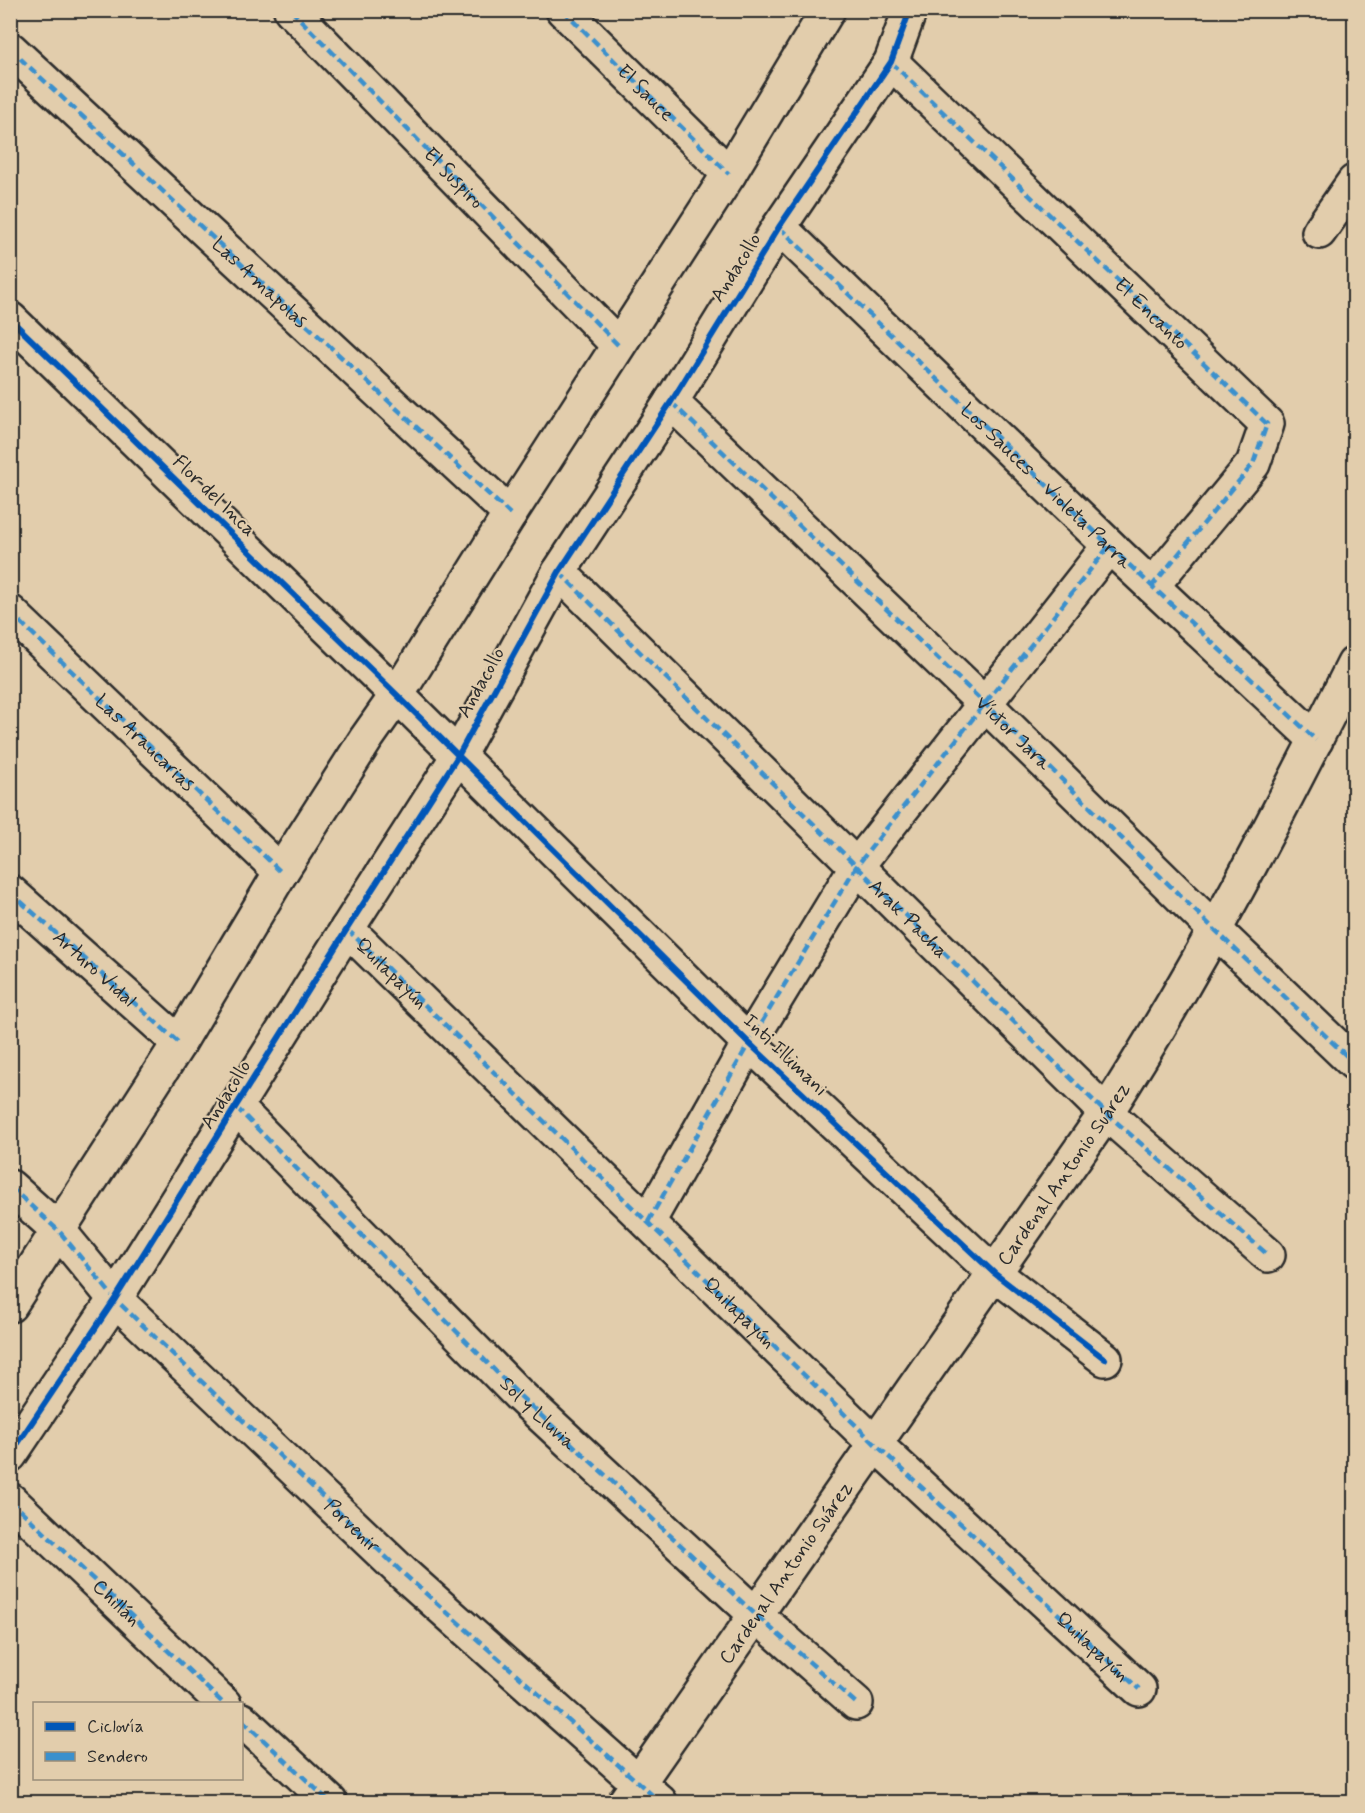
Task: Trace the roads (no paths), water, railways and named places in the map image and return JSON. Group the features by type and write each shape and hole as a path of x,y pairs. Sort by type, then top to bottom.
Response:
{"street":[{"name":"El Suspiro","path":"291,10 618,345"},
{"name":"El Sauce","path":"563,10 729,174"},
{"path":"10,1305 179,1043 281,872 366,739 397,695 510,514 729,174 828,10"},
{"name":"Andacollo","path":"10,1455 115,1299 458,756 559,572 671,402 779,227 891,62 910,10"},
{"name":"Las Amapolas","path":"10,49 510,514"},
{"name":"El Encanto","path":"891,62 1267,424 1253,464 1152,586"},
{"path":"1319,232 1353,189"},
{"name":"Los Sauces - Violeta Parra","path":"779,227 1109,546 1316,740"},
{"name":"Flor del Inca","path":"10,319 458,756"},
{"name":"Víctor Jara","path":"671,402 1354,1064"},
{"path":"648,1222 749,1042 856,867 1109,546"},
{"name":"Arak Pacha","path":"559,572 1106,1113 1268,1255"},
{"name":"Las Araucarias","path":"10,612 281,872"},
{"name":"Cardenal Antonio Suárez","path":"641,1796 756,1616 874,1443 1106,1113 1154,1038 1316,740 1354,664"},
{"name":"Inti Illimani","path":"458,756 749,1042 994,1273 1105,1359"},
{"name":"Arturo Vidal","path":"10,892 179,1043"},
{"name":"Quilapayún","path":"347,929 874,1443 1139,1689"},
{"name":"Sol y Lluvia","path":"236,1107 518,1394 756,1616 856,1703"},
{"name":"Porvenir","path":"10,1187 59,1231 115,1299 641,1796"},
{"name":"Chillán","path":"10,1500 222,1702"},
{"path":"243,1721 319,1799"}]}
